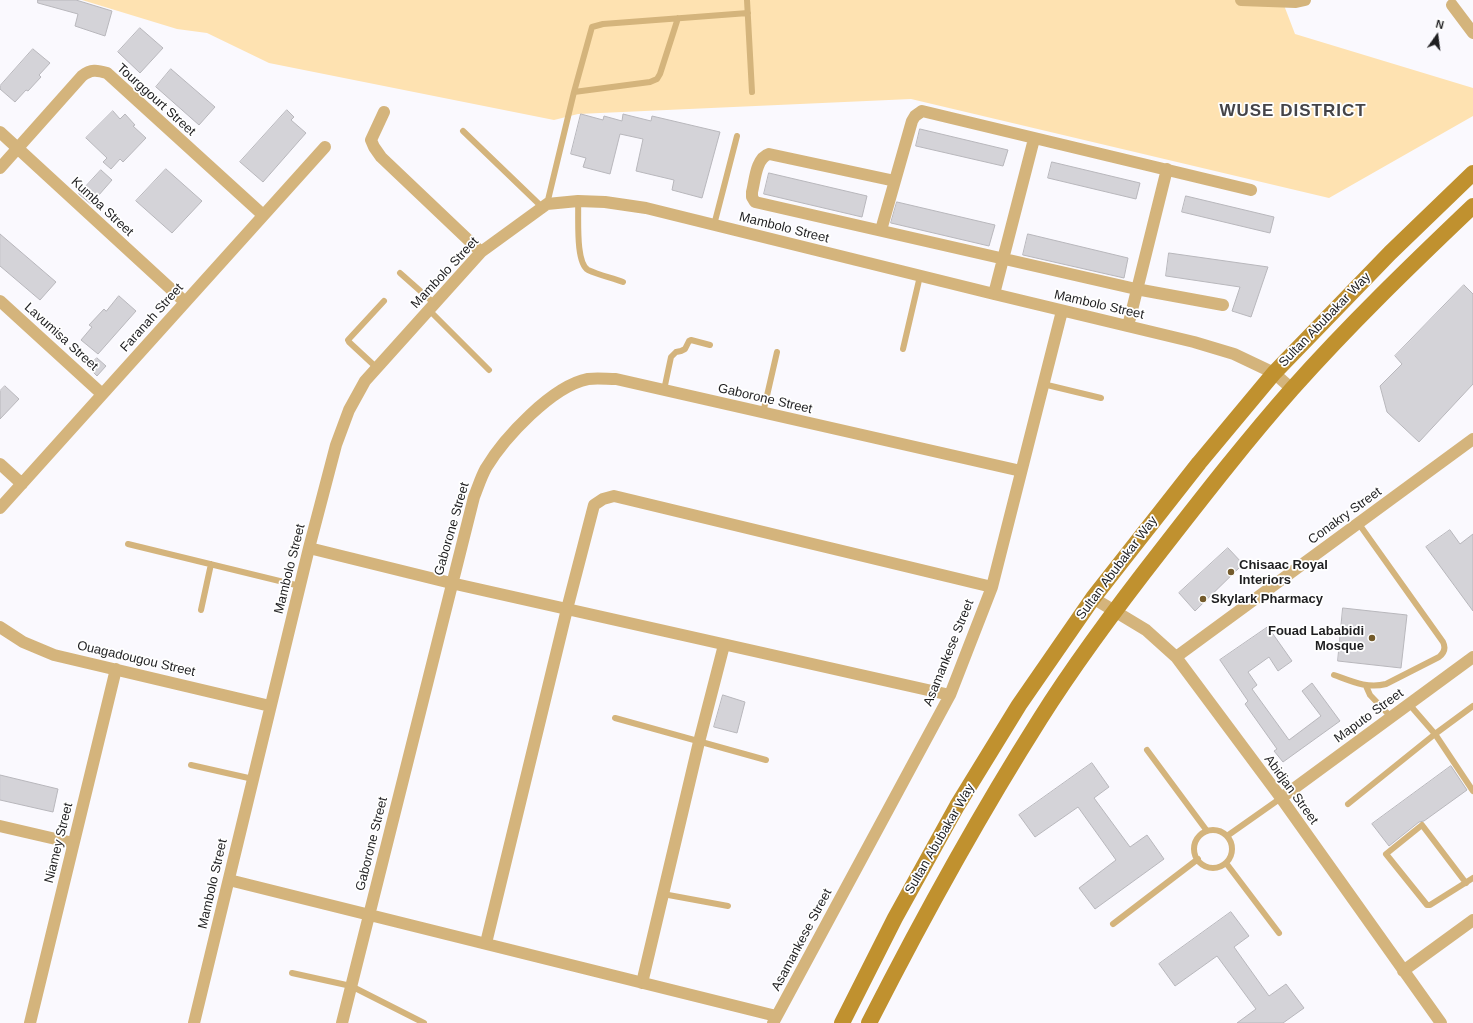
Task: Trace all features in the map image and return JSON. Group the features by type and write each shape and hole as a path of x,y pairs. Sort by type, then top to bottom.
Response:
{"main road":[{"name":"Sultan Abubakar Way","path":"842,1023 895,918 958,806 1019,705 1093,598 1199,463 1274,373 1375,269 1473,174"},
{"name":"Sultan Abubakar Way","path":"869,1023 916,930 979,820 1041,717 1114,611 1218,478 1292,389 1347,330 1473,206"}],"street":[{"path":"1241,0 1296,2 1305,0"},
{"path":"1452,5 1473,33"},
{"name":"Tourggourt Street","path":"0,168 82,76 89,71 98,70 107,73 263,215"},
{"path":"881,230 912,121 915,116 922,111 1251,190"},
{"path":"384,112 371,140 374,147 381,157 481,252"},
{"name":"Kumba Street","path":"0,132 185,302"},
{"path":"994,294 1034,139"},
{"name":"Faranah Street","path":"0,508 325,147"},
{"path":"895,181 769,154 764,155 760,160 752,197 755,202 1136,289 1223,305"},
{"path":"1128,326 1167,169"},
{"name":"Mambolo Street","path":"194,1023 300,586 336,445 349,410 365,381 481,252 545,206 578,202 605,202 646,208 1062,311 1194,342 1234,354 1274,373 1292,389"},
{"name":"Lavumisa Street","path":"0,301 102,394"},
{"name":"Asamankese Street","path":"775,1020 950,696 992,587 1062,311"},
{"name":"Gaborone Street","path":"342,1023 451,583 474,497 486,469 510,437 536,410 563,389 588,379 616,379 1021,471"},
{"name":"Conakry Street","path":"1176,657 1473,439"},
{"path":"0,464 22,484"},
{"path":"486,943 567,609 594,505 603,499 614,496 992,587"},
{"path":"310,548 451,583 950,696"},
{"name":"Abidjan Street","path":"1093,598 1146,630 1176,657 1281,798 1438,1022"},
{"name":"Ouagadougou Street","path":"0,627 23,642 49,653 270,706"},
{"path":"642,983 699,742 724,645"},
{"name":"Maputo Street","path":"1281,798 1473,657"},
{"name":"Niamey Street","path":"30,1023 116,669"},
{"path":"0,826 73,843"},
{"path":"229,880 486,943 642,983 775,1020"},
{"path":"1403,971 1473,920"}],"lane":[{"path":"747,0 752,92"},
{"path":"462,131 545,206 592,27 603,24 748,12"},
{"path":"574,92 650,82 657,79 660,74 678,18"},
{"path":"714,225 737,136"},
{"path":"578,202 580,250 582,261 587,269 623,282"},
{"path":"400,273 489,370"},
{"path":"903,349 920,276"},
{"path":"377,368 348,342 348,340 384,301"},
{"path":"664,390 671,357 673,354 685,349 691,340 710,345"},
{"path":"763,413 777,352"},
{"path":"1043,384 1100,398"},
{"path":"1334,675 1366,686 1379,686 1386,684 1442,654 1445,645 1359,524"},
{"path":"128,544 300,586"},
{"path":"201,610 211,564"},
{"path":"1366,686 1370,695 1391,717"},
{"path":"1409,704 1435,734 1473,791"},
{"path":"1348,804 1435,734 1473,706"},
{"path":"615,718 766,760"},
{"path":"1147,750 1207,831"},
{"path":"191,765 253,779"},
{"path":"1227,836 1281,798"},
{"path":"1466,883 1422,825 1386,854 1427,905 1430,905 1466,883 1473,878"},
{"path":"1214,830 1227,836 1231,842 1232,850 1231,857 1226,863 1220,867 1213,868 1206,866 1198,859 1194,848 1200,835 1207,831 1214,830"},
{"path":"1113,924 1198,859"},
{"path":"1226,863 1280,933"},
{"path":"663,894 728,906"},
{"path":"292,973 351,986 424,1023"}],"shaded area":[{"path":"82,0 1282,0 1295,34 1473,88 1473,116 1329,198 911,99 578,114 554,120 269,63 207,33 177,29"}],"building":[{"path":"38,0 76,0 112,11 105,36 75,26 78,14 38,3"},
{"path":"140,28 163,48 140,73 118,52"},
{"path":"33,49 50,63 39,75 41,77 15,102 0,89 0,86"},
{"path":"171,69 215,107 199,125 156,87"},
{"path":"287,110 294,117 291,120 306,133 263,182 240,162"},
{"path":"113,111 120,119 125,114 135,125 133,126 146,138 123,162 120,159 111,169 103,162 107,158 86,138"},
{"path":"581,114 603,120 604,116 622,121 623,114 651,121 652,116 720,132 702,198 672,190 674,180 636,171 643,139 620,134 610,174 583,167 586,158 571,154"},
{"path":"920,129 1008,150 1003,166 916,146"},
{"path":"1052,162 1140,183 1136,199 1048,178"},
{"path":"166,169 202,201 172,233 136,201"},
{"path":"101,170 112,180 91,204 79,194"},
{"path":"769,173 867,196 862,217 764,194"},
{"path":"1186,196 1274,217 1270,233 1182,212"},
{"path":"897,202 995,225 989,246 891,223"},
{"path":"0,234 56,282 40,300 0,266"},
{"path":"1028,234 1128,258 1124,278 1023,255"},
{"path":"1169,253 1268,267 1251,317 1232,311 1240,287 1166,276"},
{"path":"1464,285 1473,294 1473,384 1419,442 1387,412 1380,386 1402,364 1395,356"},
{"path":"119,296 136,311 98,354 81,340 92,327 89,325 104,309 106,311"},
{"path":"97,358 106,366 97,376 88,367"},
{"path":"5,386 19,399 0,419 0,391"},
{"path":"1450,530 1460,544 1473,534 1473,611 1426,547"},
{"path":"1228,548 1243,564 1195,611 1179,593"},
{"name":"Fouad Lababidi Mosque","path":"1343,608 1407,615 1401,668 1338,661"},
{"path":"1268,627 1292,661 1278,671 1269,657 1248,672 1257,685 1252,689 1289,740 1321,716 1302,691 1312,683 1340,721 1283,762 1274,751 1277,749 1245,704 1248,701 1220,660"},
{"path":"723,695 745,702 737,733 714,727"},
{"path":"1092,763 1109,787 1094,798 1130,847 1147,835 1164,859 1095,909 1079,888 1116,860 1078,807 1035,837 1019,815"},
{"path":"1451,766 1467,790 1424,821 1419,822 1389,846 1372,824"},
{"path":"0,775 58,789 53,812 0,800"},
{"path":"1231,912 1249,936 1234,947 1269,996 1286,984 1304,1008 1283,1023 1237,1023 1256,1009 1217,956 1175,986 1159,964"}],"place":[{"name":"Chisaac Royal Interiors","path":"1231,572"},
{"name":"Skylark Pharmacy","path":"1203,599"},
{"name":"Fouad Lababidi Mosque","path":"1372,638"}],"district":[{"name":"WUSE DISTRICT","path":"1293,111"}]}
